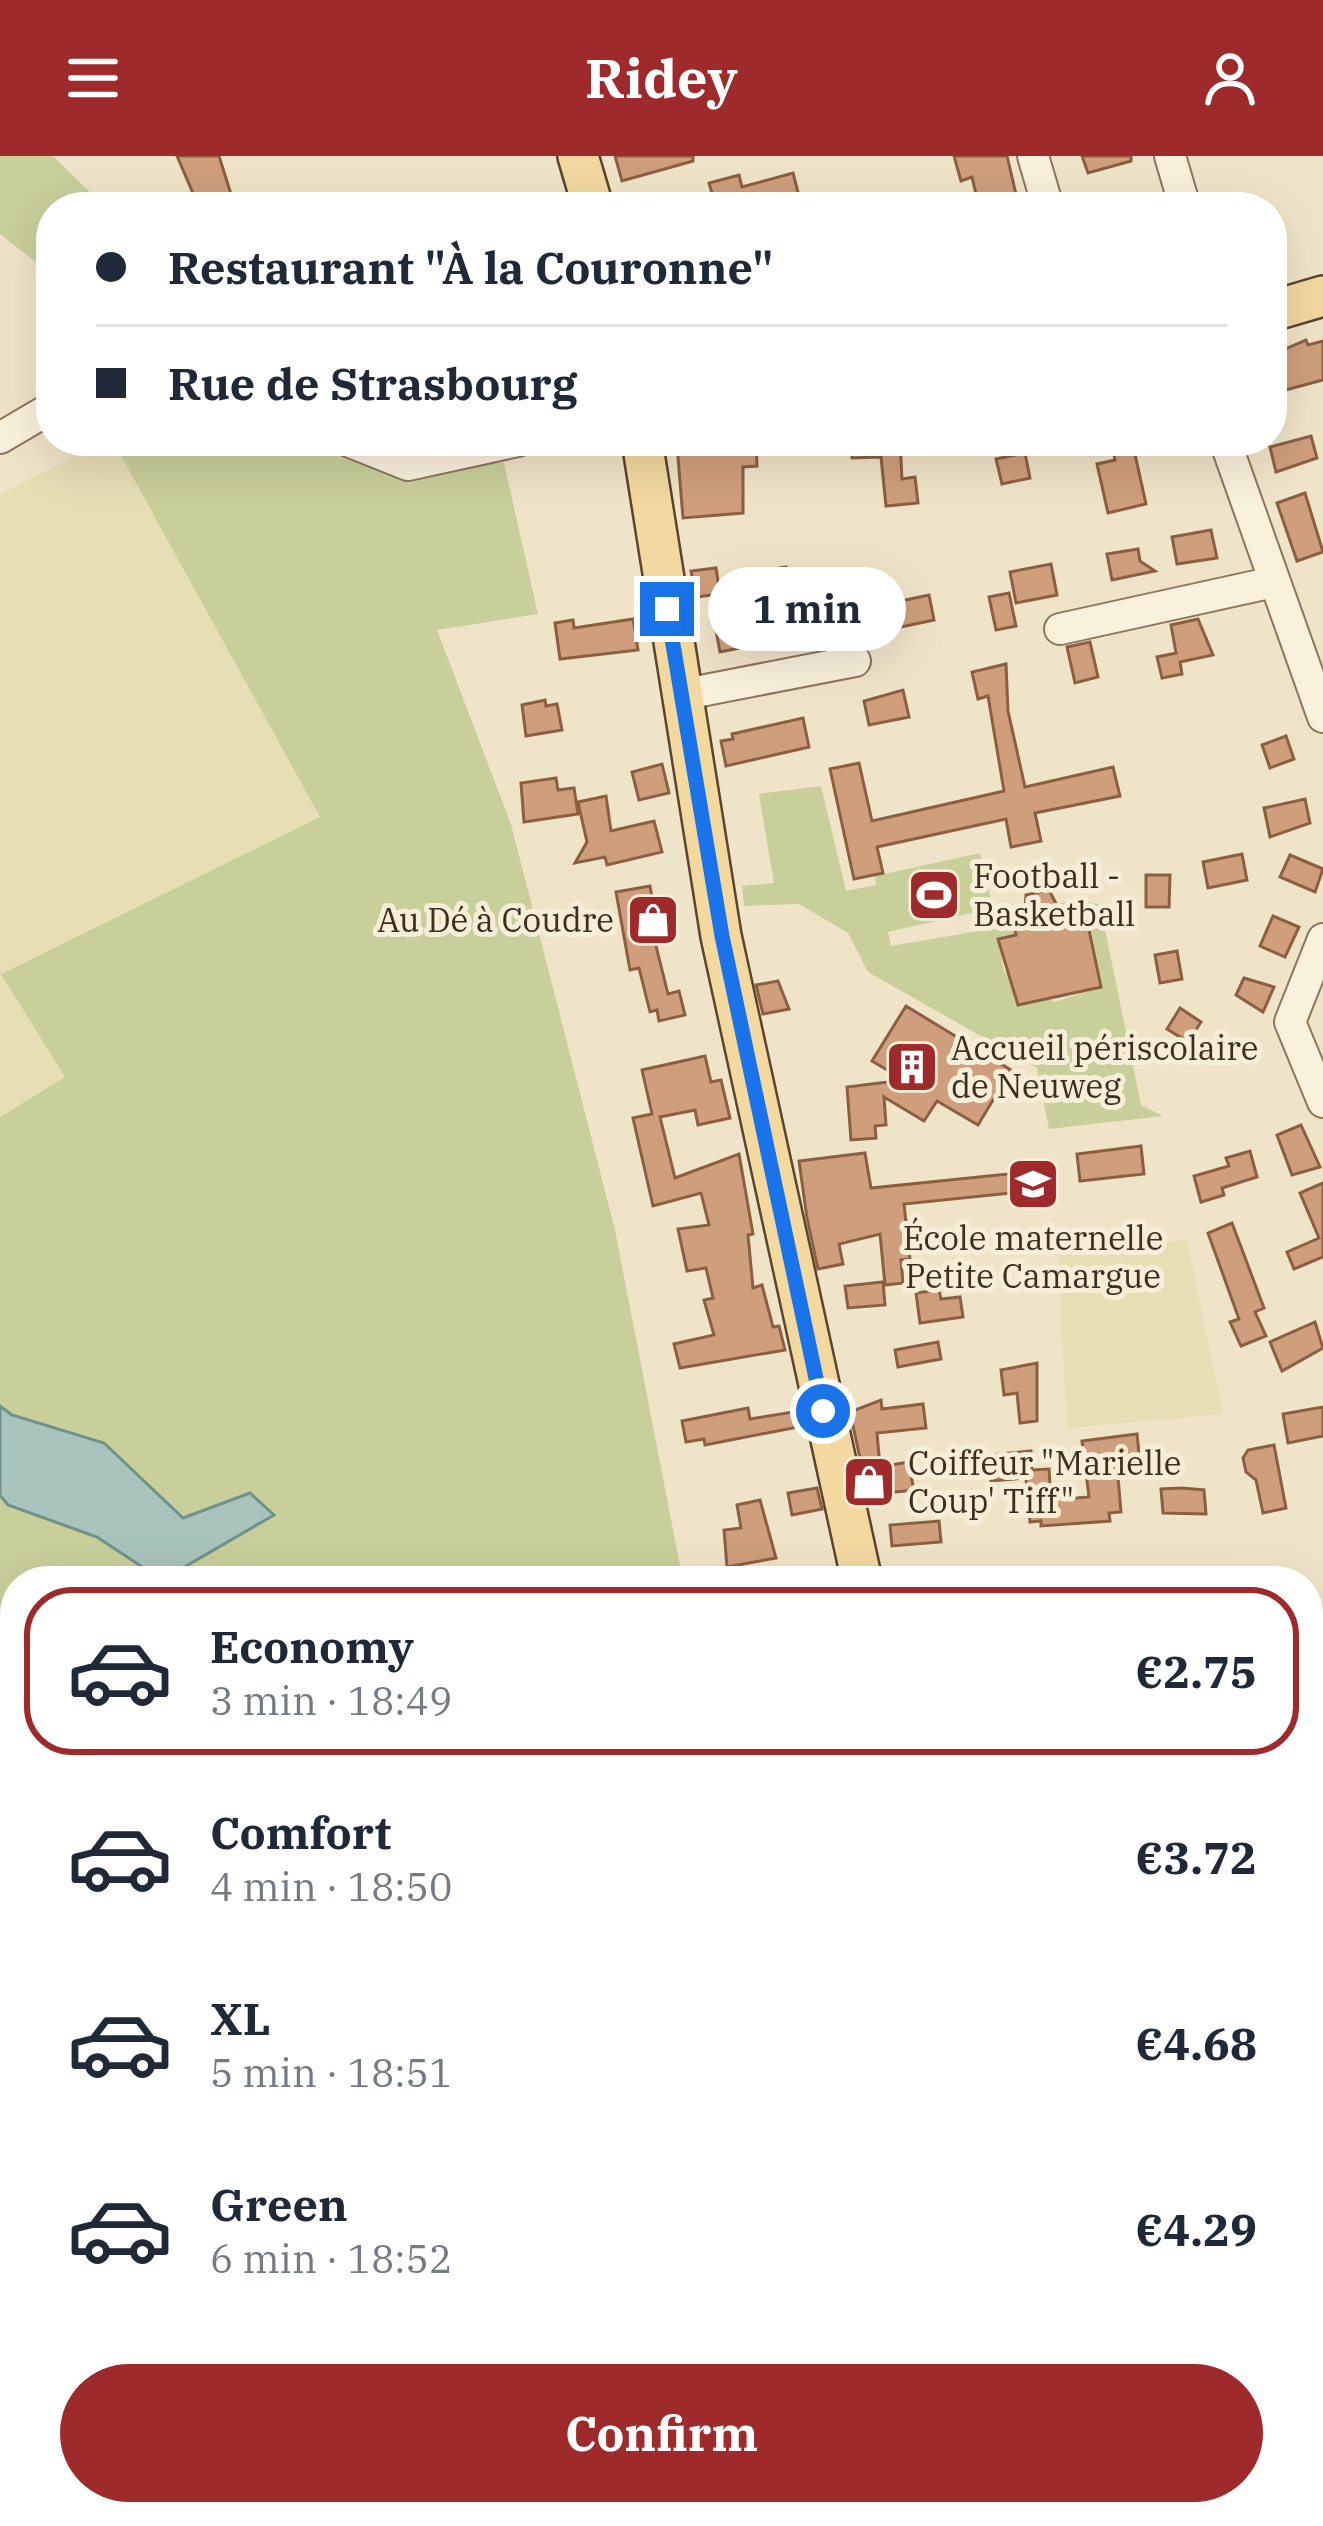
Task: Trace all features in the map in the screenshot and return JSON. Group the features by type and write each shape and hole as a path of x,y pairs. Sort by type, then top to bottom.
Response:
{"main road":[{"path":"578,156 589,192"},
{"path":"1287,307 1323,296"},
{"path":"644,456 680,695 750,1081 859,1566"}],"street":[{"path":"1033,156 1044,192"},
{"path":"1170,156 1181,192"},
{"path":"0,438 36,418"},
{"path":"386,456 408,465 449,456"},
{"path":"1230,456 1323,717"},
{"path":"1107,603 1270,572"},
{"path":"1060,629 1270,572"},
{"path":"680,695 855,661"},
{"path":"1323,940 1290,1022 1323,1102"}],"shaded area":[{"path":"74,456 124,456 320,817 2,973 66,1078 0,1117 0,495"},
{"path":"1187,1240 1223,1414 1067,1428 1058,1255"}],"green space":[{"path":"0,156 53,156 90,192 36,192 36,262 0,234"},
{"path":"121,456 458,456 504,463 538,614 437,630 511,824 615,1230 680,1566 0,1566 0,1117 65,1077 1,974 320,817"},
{"path":"821,786 846,891 876,885 875,876 980,853 993,908 888,932 891,946 1014,925 1016,935 998,939 1004,972 1055,1002 1101,987 1085,911 1062,915 1060,903 1082,900 1100,905 1141,1105 1163,1116 1049,1129 1037,1068 868,972 848,933 799,904 744,906 742,886 774,883 759,794"}],"water":[{"path":"0,1406 12,1415 104,1443 183,1518 250,1493 274,1515 186,1566 141,1566 97,1537 8,1505 0,1495"}],"building":[{"path":"177,156 219,156 230,192 193,192"},
{"path":"615,156 693,156 693,161 622,181"},
{"path":"954,156 1007,156 1015,192 976,192 972,177 961,181"},
{"path":"1082,156 1131,156 1131,161 1088,173"},
{"path":"793,173 798,192 712,192 709,183 739,175 742,187"},
{"path":"1306,340 1308,345 1323,341 1323,380 1287,390 1287,348"},
{"path":"1311,436 1317,458 1276,472 1272,456 1287,456 1287,442"},
{"path":"678,456 757,456 757,466 743,467 743,513 683,518"},
{"path":"901,456 902,479 915,477 918,503 886,506 881,457 852,458"},
{"path":"1026,456 1030,478 1002,484 996,459"},
{"path":"1114,456 1135,456 1146,504 1108,513 1097,464 1115,460"},
{"path":"1305,493 1323,552 1297,561 1277,503"},
{"path":"1211,530 1217,558 1177,564 1172,537"},
{"path":"1138,549 1140,561 1155,571 1112,580 1107,554"},
{"path":"1051,564 1057,595 1016,603 1010,572"},
{"path":"786,567 791,618 850,606 855,630 826,636 825,631 720,652 716,631 772,619 765,589 754,591 751,573"},
{"path":"716,568 720,594 696,597 691,571"},
{"path":"1009,593 1016,626 996,630 989,597"},
{"path":"929,595 934,620 901,627 896,602"},
{"path":"633,619 638,650 560,659 555,623 573,620 574,628"},
{"path":"1198,619 1213,655 1180,662 1182,674 1162,678 1157,657 1176,653 1171,625"},
{"path":"1090,642 1098,677 1075,683 1067,647"},
{"path":"1006,664 1008,711 1025,787 1113,767 1120,796 1035,813 1041,841 1011,847 1006,819 877,847 883,873 854,879 830,769 859,763 872,821 1004,791 988,696 978,699 972,672"},
{"path":"903,690 909,717 869,725 864,701"},
{"path":"545,700 546,706 557,704 562,730 526,736 522,705"},
{"path":"803,718 809,747 726,766 721,741 733,739 732,734"},
{"path":"1286,736 1294,759 1270,768 1262,745"},
{"path":"662,764 669,793 639,800 632,772"},
{"path":"556,778 558,790 574,788 578,814 524,822 521,783"},
{"path":"606,796 611,831 654,821 662,852 607,865 605,857 575,863 587,842 578,802"},
{"path":"1305,799 1310,823 1270,837 1264,808"},
{"path":"1242,854 1247,880 1208,888 1203,862"},
{"path":"1290,855 1323,869 1315,892 1280,877"},
{"path":"1146,875 1170,875 1169,907 1146,907"},
{"path":"650,886 657,925 651,926 668,994 679,991 685,1015 659,1021 657,1010 650,1012 639,968 630,970 616,892"},
{"path":"1049,890 1062,915 1085,911 1101,987 1018,1005 998,939 1016,935 1014,925 1024,923 1026,895"},
{"path":"1273,916 1299,927 1285,957 1260,946"},
{"path":"1177,951 1182,979 1160,983 1155,955"},
{"path":"1244,978 1274,987 1263,1012 1236,995"},
{"path":"778,981 789,1009 763,1014 756,985"},
{"path":"906,1006 1011,1070 978,1125 937,1101 924,1121 884,1097 886,1125 875,1126 876,1138 851,1140 847,1087 904,1080 872,1061"},
{"path":"1180,1008 1201,1022 1188,1042 1167,1029"},
{"path":"705,1056 711,1082 721,1080 730,1118 698,1125 695,1110 660,1117 675,1178 739,1154 753,1234 748,1235 753,1288 762,1285 773,1327 779,1326 785,1350 680,1368 674,1344 714,1335 704,1300 713,1298 706,1268 687,1271 678,1229 709,1225 701,1193 653,1206 633,1118 652,1114 642,1070"},
{"path":"1301,1125 1320,1167 1292,1175 1277,1135"},
{"path":"1141,1146 1144,1174 1080,1181 1077,1154"},
{"path":"1250,1151 1257,1177 1222,1188 1224,1195 1201,1202 1194,1176 1229,1166 1226,1158"},
{"path":"865,1153 871,1188 1047,1170 1049,1189 904,1204 910,1259 901,1260 903,1283 885,1285 880,1234 839,1244 843,1264 818,1269 807,1218 799,1161"},
{"path":"1323,1183 1323,1257 1294,1269 1287,1252 1319,1238 1300,1193"},
{"path":"1232,1223 1264,1308 1255,1312 1266,1336 1241,1346 1230,1322 1239,1319 1208,1233"},
{"path":"883,1282 885,1305 848,1308 845,1286"},
{"path":"939,1290 941,1299 960,1297 963,1317 920,1323 916,1293"},
{"path":"1315,1322 1323,1348 1282,1371 1270,1342"},
{"path":"938,1342 941,1359 898,1367 895,1350"},
{"path":"1037,1363 1037,1421 1020,1423 1017,1393 1004,1395 1001,1370"},
{"path":"881,1400 882,1409 923,1404 926,1428 877,1433 880,1467 908,1462 914,1490 868,1495 850,1412"},
{"path":"1323,1407 1323,1436 1288,1443 1283,1414"},
{"path":"748,1408 750,1419 800,1411 803,1426 705,1445 704,1439 686,1442 682,1421"},
{"path":"1137,1434 1140,1463 1117,1466 1121,1512 1109,1513 1110,1521 1041,1526 1041,1521 1030,1522 1026,1478 991,1481 989,1455 1031,1451 1032,1470 1049,1469 1051,1500 1089,1497 1082,1441"},
{"path":"1274,1445 1286,1508 1263,1513 1256,1480 1246,1472 1243,1458 1248,1450"},
{"path":"817,1488 822,1509 792,1515 788,1493"},
{"path":"1161,1489 1204,1490 1206,1514 1163,1513"},
{"path":"760,1500 776,1558 727,1566 724,1530 741,1528 737,1505"},
{"path":"939,1521 941,1542 892,1546 890,1525"}],"place":[{"name":"Football - Basketball","path":"934,895"},
{"name":"Au Dé à Coudre","path":"653,920"},
{"name":"Accueil périscolaire de Neuweg","path":"912,1067"},
{"name":"École maternelle Petite Camargue","path":"1033,1184"},
{"name":"Coiffeur \"Marielle Coup' Tiff\"","path":"869,1482"}],"route":[{"path":"667,609 722,936 823,1411"}]}
